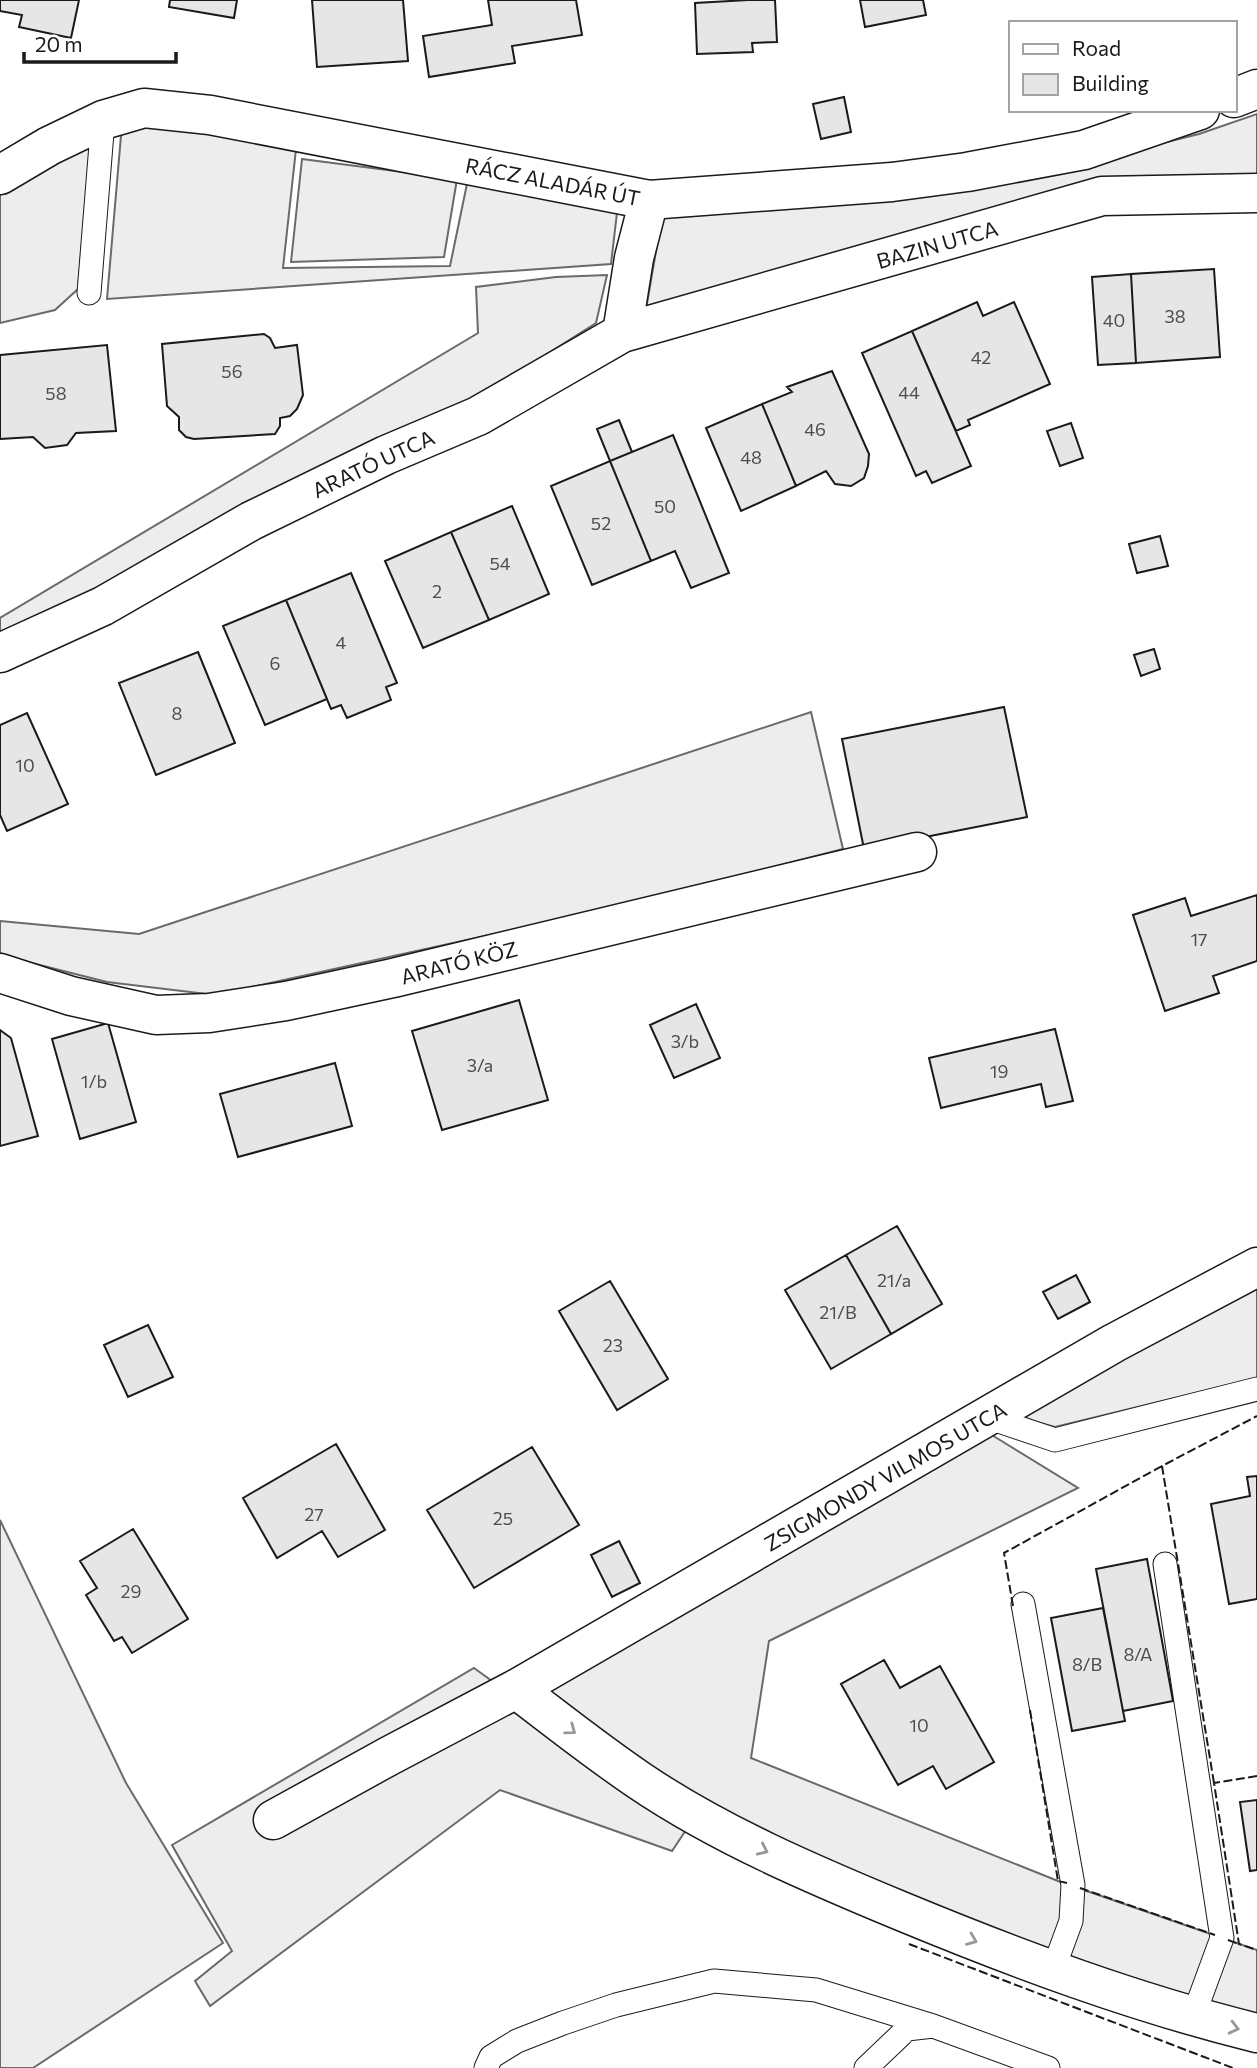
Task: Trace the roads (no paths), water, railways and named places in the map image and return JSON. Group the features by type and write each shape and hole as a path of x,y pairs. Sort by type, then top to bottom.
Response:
{"street":[{"path":"1236,97 1257,89"},
{"name":"RÁCZ ALADÁR ÚT","path":"0,175 49,146 103,120 144,108 210,115 649,200 892,182 967,172 1084,150 1194,112"},
{"name":"BAZIN UTCA","path":"622,334 1102,196 1257,193"},
{"path":"622,334 634,258 649,200"},
{"name":"ARATÓ UTCA","path":"0,653 103,606 263,515 386,455 478,416 622,334"},
{"name":"ARATÓ KÖZ","path":"0,973 71,996 156,1015 209,1013 286,1001 393,978 917,852"},
{"name":"ZSIGMONDY VILMOS UTCA","path":"273,1820 516,1689 1114,1343 1257,1267"},
{"path":"516,1689 641,1781 741,1839 887,1905 984,1945 1193,2017 1257,2034"}],"lane":[{"path":"89,293 103,120"},
{"path":"987,1417 1055,1440 1257,1389"},
{"path":"1165,1564 1222,1938 1193,2017"},
{"path":"1023,1604 1073,1885 1071,1922 1053,1970"},
{"path":"486,2068 491,2057 517,2041 563,2023 616,2005 714,1982 816,1990 933,2026 1048,2068"},
{"path":"866,2068 907,2029 933,2026"}]}
